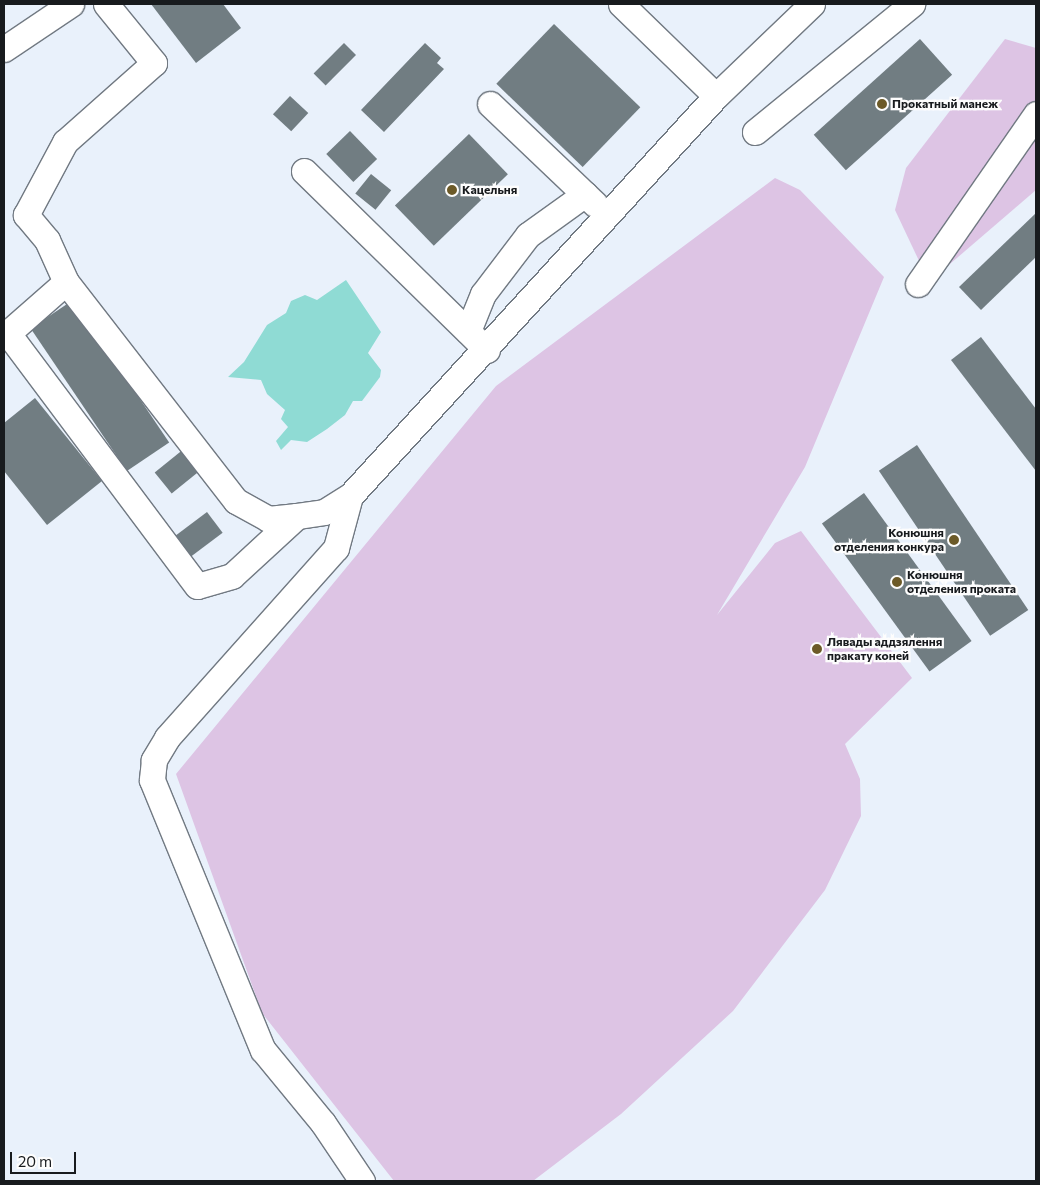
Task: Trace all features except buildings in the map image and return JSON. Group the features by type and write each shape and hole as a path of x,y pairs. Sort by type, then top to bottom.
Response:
{"street":[{"path":"4,49 71,4"},
{"path":"106,4 154,63 65,142 26,215 47,240 66,282 236,500 268,519 324,512 350,496 487,350 716,96 812,4"},
{"path":"621,4 716,96"},
{"path":"755,132 912,4"},
{"path":"490,104 608,216"},
{"path":"918,284 1036,114"},
{"path":"304,171 487,350"},
{"path":"468,331 483,294 528,235 585,194"},
{"path":"66,282 8,333 198,586 232,576 296,516"},
{"path":"350,496 336,548 167,738 154,760 152,780 263,1050 323,1123 362,1181"}],"shaded area":[{"path":"1005,39 1036,48 1036,190 929,282 895,210 906,168"},
{"path":"775,178 800,190 884,277 805,467 717,615 775,543 801,531 912,678 845,744 860,779 861,816 825,890 733,1011 621,1114 533,1181 394,1181 262,1013 176,774 496,386"},
{"path":"346,280 381,332 368,353 381,370 380,377 362,401 353,401 345,415 327,429 307,442 291,440 281,450 276,441 288,427 281,419 285,410 267,394 261,380 228,377 244,362 267,325 286,313 291,301 305,295 317,300"}],"place":[{"name":"Прокатный манеж","path":"882,104"},
{"name":"Кацельня","path":"452,190"},
{"name":"Конюшня отделения конкура","path":"954,540"},
{"name":"Конюшня отделения проката","path":"897,582"},
{"name":"Лявады аддзялення пракату коней","path":"817,649"}]}
